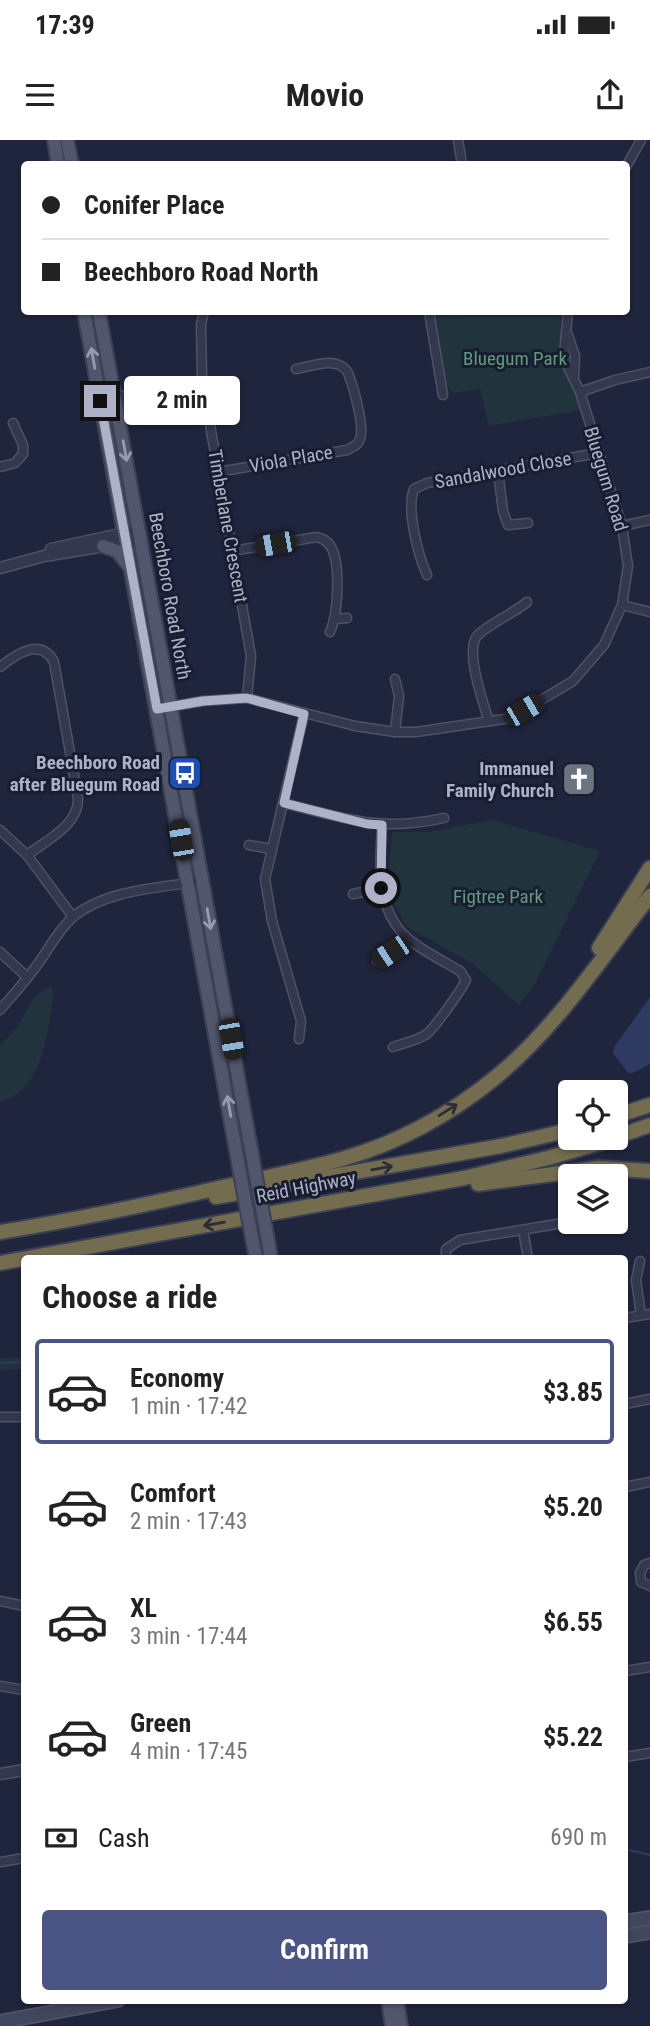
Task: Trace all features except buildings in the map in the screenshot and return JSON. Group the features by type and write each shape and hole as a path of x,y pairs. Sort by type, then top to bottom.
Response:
{"highway":[{"path":"557,1014 650,868"},
{"path":"0,1231 175,1198 342,1159 382,1145 425,1125 496,1077 532,1044 584,984 650,896"},
{"path":"628,1112 650,1105"},
{"name":"Reid Highway","path":"628,1133 650,1125"},
{"name":"Reid Highway","path":"0,1231 256,1191 501,1146 558,1133"},
{"name":"Reid Highway","path":"44,1255 506,1169 573,1150"},
{"path":"322,1204 599,1168 650,1171"},
{"name":"Reid Highway","path":"0,1263 21,1259"}],"main road":[{"path":"54,140 58,161"},
{"path":"67,140 71,161"},
{"name":"Beechboro Road North","path":"85,315 131,569 163,709 270,1255"},
{"name":"Beechboro Road North","path":"100,315 140,535 163,709"},
{"path":"103,546 119,552 131,569"},
{"name":"Beechboro Road North","path":"195,882 240,1174 255,1255"},
{"path":"628,1922 650,1918"},
{"path":"628,1936 650,1932"},
{"path":"0,2022 97,2004"},
{"path":"389,2004 392,2026"},
{"path":"398,2004 401,2026"}],"street":[{"path":"458,140 462,161"},
{"path":"629,161 641,140"},
{"name":"Timberlane Crescent","path":"203,315 202,380 251,656 247,698"},
{"path":"430,315 443,395"},
{"name":"Bluegum Road","path":"163,709 203,701 247,698 304,714 395,732 416,732 511,718 573,681 604,645 622,605 628,566 622,526 580,392 564,354 568,315"},
{"name":"Viola Place","path":"218,472 347,450 356,445 361,438 361,426 348,371 334,362 296,369"},
{"path":"580,392 650,372"},
{"path":"100,401 202,380"},
{"path":"0,467 15,463 23,454 23,445 13,423"},
{"name":"Sandalwood Close","path":"427,575 421,560 410,499 414,489 427,482 598,453"},
{"path":"498,471 508,525 528,523"},
{"path":"622,526 650,520"},
{"path":"0,562 140,535"},
{"path":"232,551 317,537 325,540 335,557 336,619 330,632"},
{"path":"0,568 44,556 103,546 126,538"},
{"path":"489,721 472,658 472,644 479,634 515,613 527,602"},
{"path":"622,605 650,612"},
{"path":"336,619 347,618"},
{"path":"0,667 13,657 34,649 43,649 54,662 78,798 79,808 69,823 27,855"},
{"path":"395,679 399,696 395,732"},
{"path":"299,1039 301,1021 272,921 265,878 304,714"},
{"path":"284,803 367,824 415,824 444,818"},
{"path":"382,825 381,888 387,911 405,936 460,971 466,980 461,991 443,1011 429,1033 393,1047"},
{"path":"0,830 27,855 73,917"},
{"path":"248,845 271,849"},
{"path":"0,1010 56,936 73,917 88,907 106,900 195,882"},
{"path":"353,894 381,888"},
{"path":"377,961 391,952 405,936"},
{"path":"0,952 27,977"},
{"path":"446,1255 450,1245 460,1240 558,1224"},
{"path":"523,1230 527,1255"},
{"path":"628,1318 646,1315 636,1280 639,1261"},
{"path":"628,1403 650,1399"},
{"path":"0,1417 21,1417"},
{"path":"628,1486 650,1482"},
{"path":"650,1563 644,1565 639,1573 642,1582 650,1586"},
{"path":"0,1601 21,1605"},
{"path":"628,1671 650,1667"},
{"path":"0,1686 21,1690"},
{"path":"628,1757 650,1753"},
{"path":"0,1774 21,1770"},
{"path":"0,1863 21,1859"}],"green space":[{"name":"Bluegum Park","path":"434,315 561,315 563,351 581,410 489,426 480,389 452,393 445,380"},
{"name":"Figtree Park","path":"492,820 600,851 535,984 519,1005 473,964 406,926 391,898 388,878 392,832 429,832"},
{"path":"50,986 54,992 41,1057 26,1086 14,1096 0,1102 0,1046 17,1027 36,995"},
{"path":"21,1357 21,1369 0,1370 0,1358"}],"water":[{"path":"650,997 650,1064 628,1073 613,1053 614,1047"}],"waterway":[{"path":"0,1363 21,1362"},
{"path":"628,1850 650,1855"}],"place":[{"name":"Beechboro Road after Bluegum Road","path":"185,773"},
{"name":"Immanuel Family Church","path":"579,779"}],"route":[{"path":"100,401 157,709 203,701 247,698 304,714 284,803 367,824 382,825 381,888"}]}
